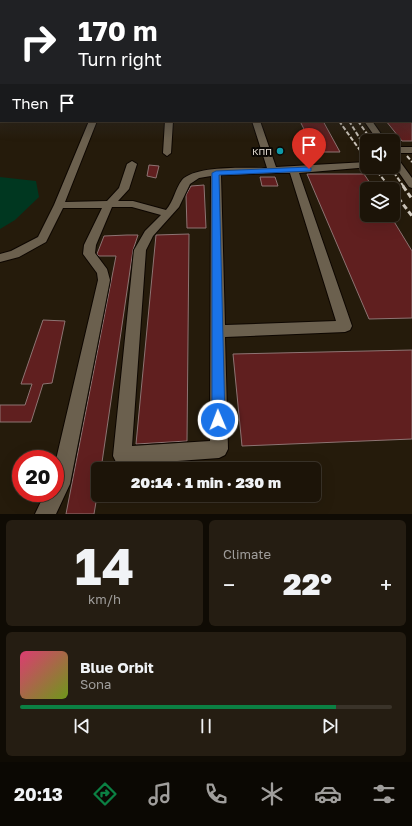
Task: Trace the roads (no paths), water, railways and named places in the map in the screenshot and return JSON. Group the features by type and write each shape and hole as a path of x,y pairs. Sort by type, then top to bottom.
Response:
{"lane":[{"path":"0,258 16,254 42,239 59,205 93,122"},
{"path":"167,153 169,122"},
{"path":"256,122 273,171"},
{"path":"369,122 377,134"},
{"path":"400,150 412,150"},
{"path":"45,514 60,484 104,280 103,272 92,260 89,249 108,205 124,189 132,164"},
{"path":"216,173 219,449 122,456 140,250 148,232 176,205 188,179 200,174 216,173 294,170 360,165"},
{"path":"400,169 412,185"},
{"path":"217,331 345,326 294,170"},
{"path":"59,205 141,206 168,214"}],"railway":[{"path":"340,122 360,150"},
{"path":"350,122 360,139"},
{"path":"359,122 367,134"},
{"path":"407,156 412,162"},
{"path":"379,174 386,182"},
{"path":"395,174 404,187"},
{"path":"403,186 412,199"},
{"path":"400,200 412,216"}],"place":[{"name":"КПП","path":"280,151"}]}
